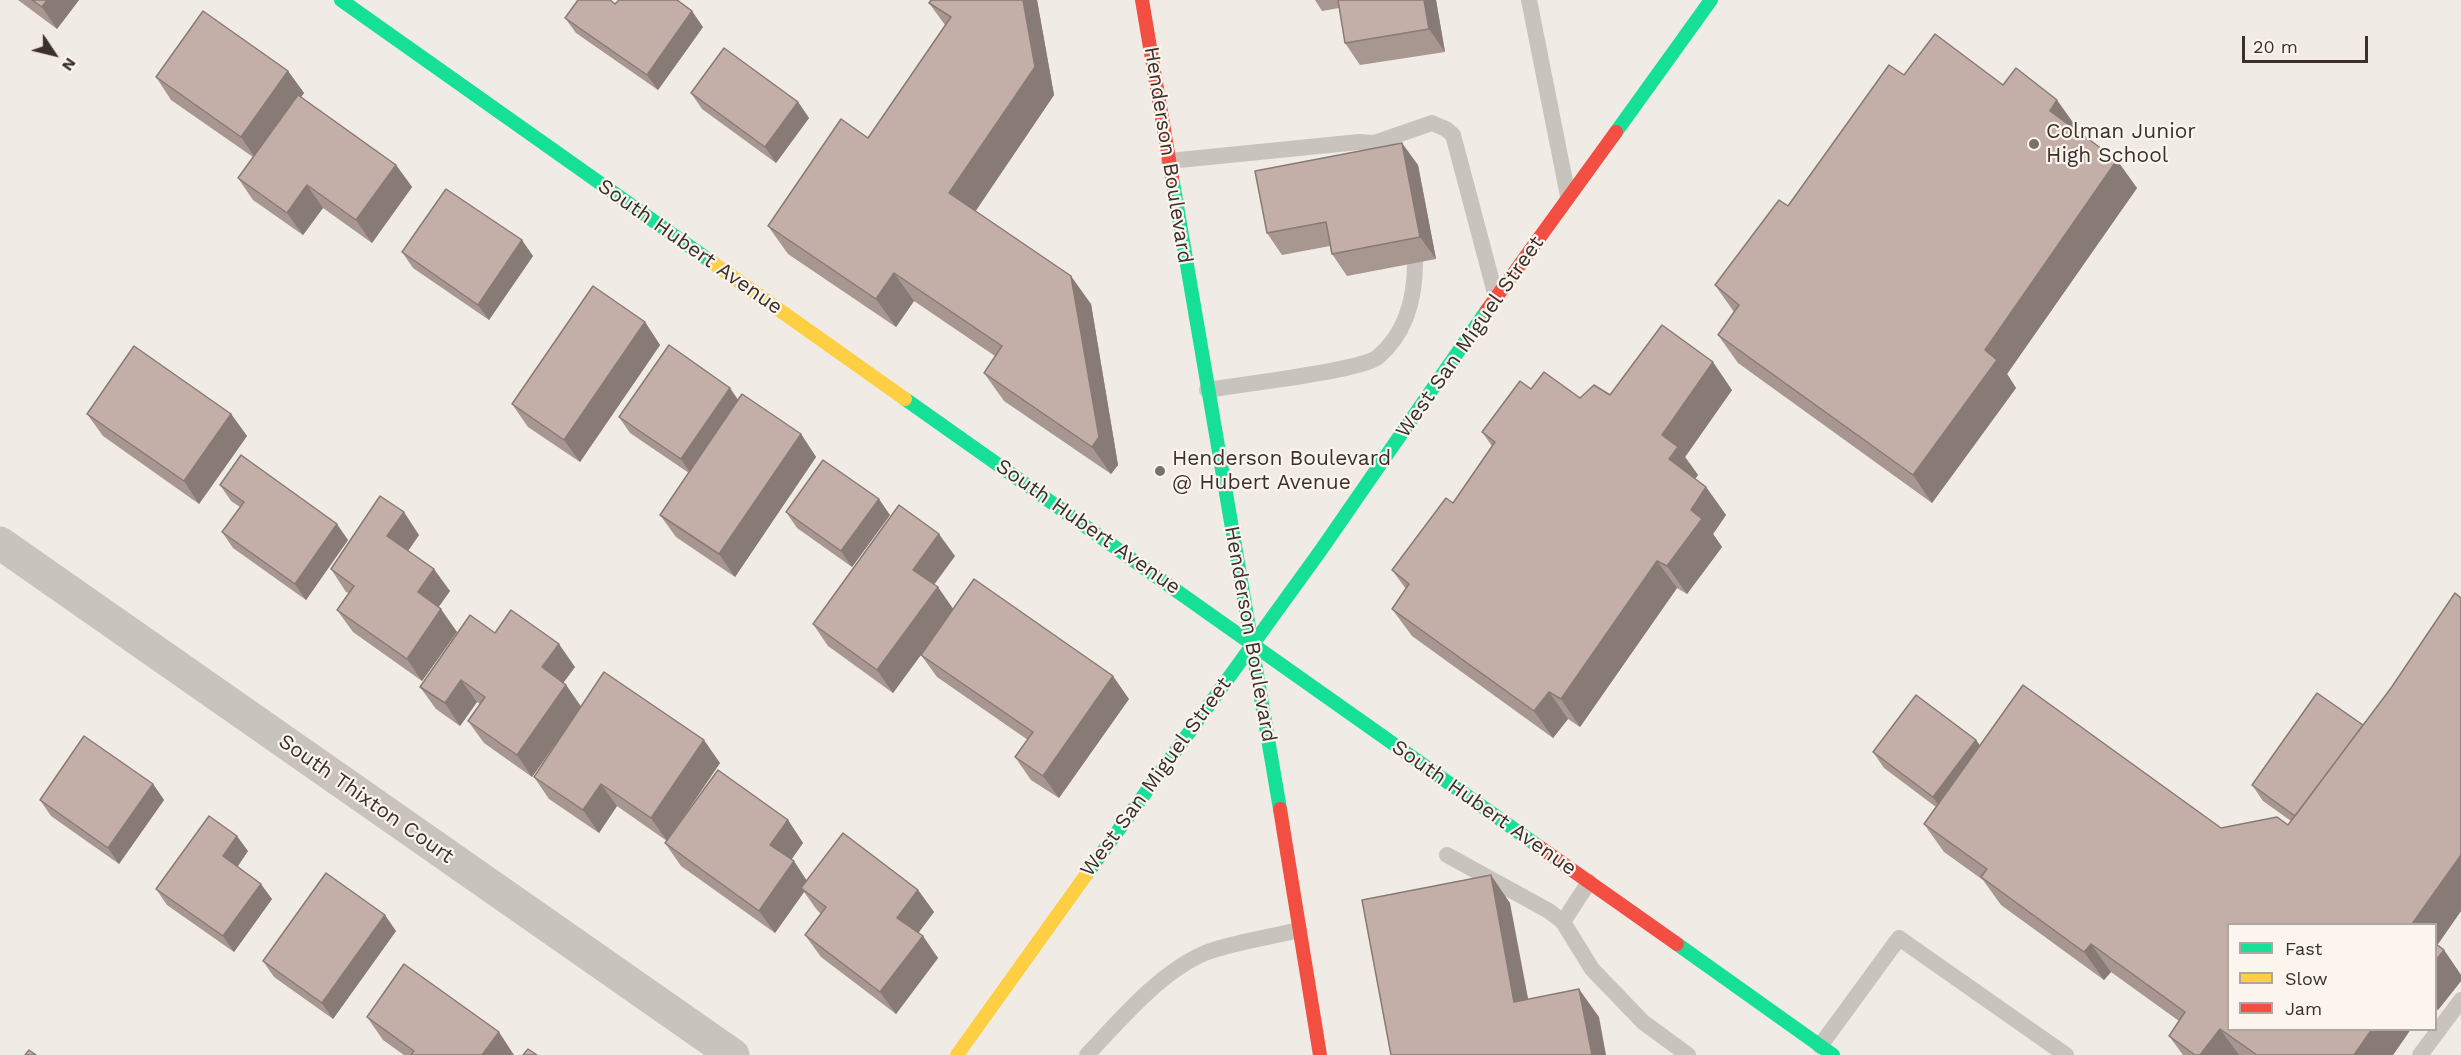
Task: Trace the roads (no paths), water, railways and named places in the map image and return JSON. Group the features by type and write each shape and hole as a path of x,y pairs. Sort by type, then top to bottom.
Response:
{"street":[{"name":"South Hubert Avenue","path":"341,0 1827,1050"},
{"name":"Henderson Boulevard","path":"1142,0 1320,1055"},
{"name":"West San Miguel Street","path":"957,1055 1711,0"},
{"name":"South Thixton Court","path":"0,543 733,1055"}],"lane":[{"path":"1529,0 1569,198"},
{"path":"1169,161 1359,142 1374,143 1432,123 1453,135 1496,298"},
{"path":"1374,143 1387,151 1391,160"},
{"path":"1207,390 1344,369 1376,359 1401,330 1415,289 1415,263"},
{"path":"1447,855 1549,911 1563,922 1592,969 1669,1047 1688,1055"},
{"path":"1563,922 1589,882"},
{"path":"1087,1055 1132,1007 1175,970 1205,953 1299,930"},
{"path":"1827,1050 1899,938 2066,1055"},
{"path":"2420,1055 2461,1000"}],"place":[{"name":"Colman Junior High School","path":"2034,144"},
{"name":"Henderson Boulevard @ Hubert Avenue","path":"1160,471"}]}
